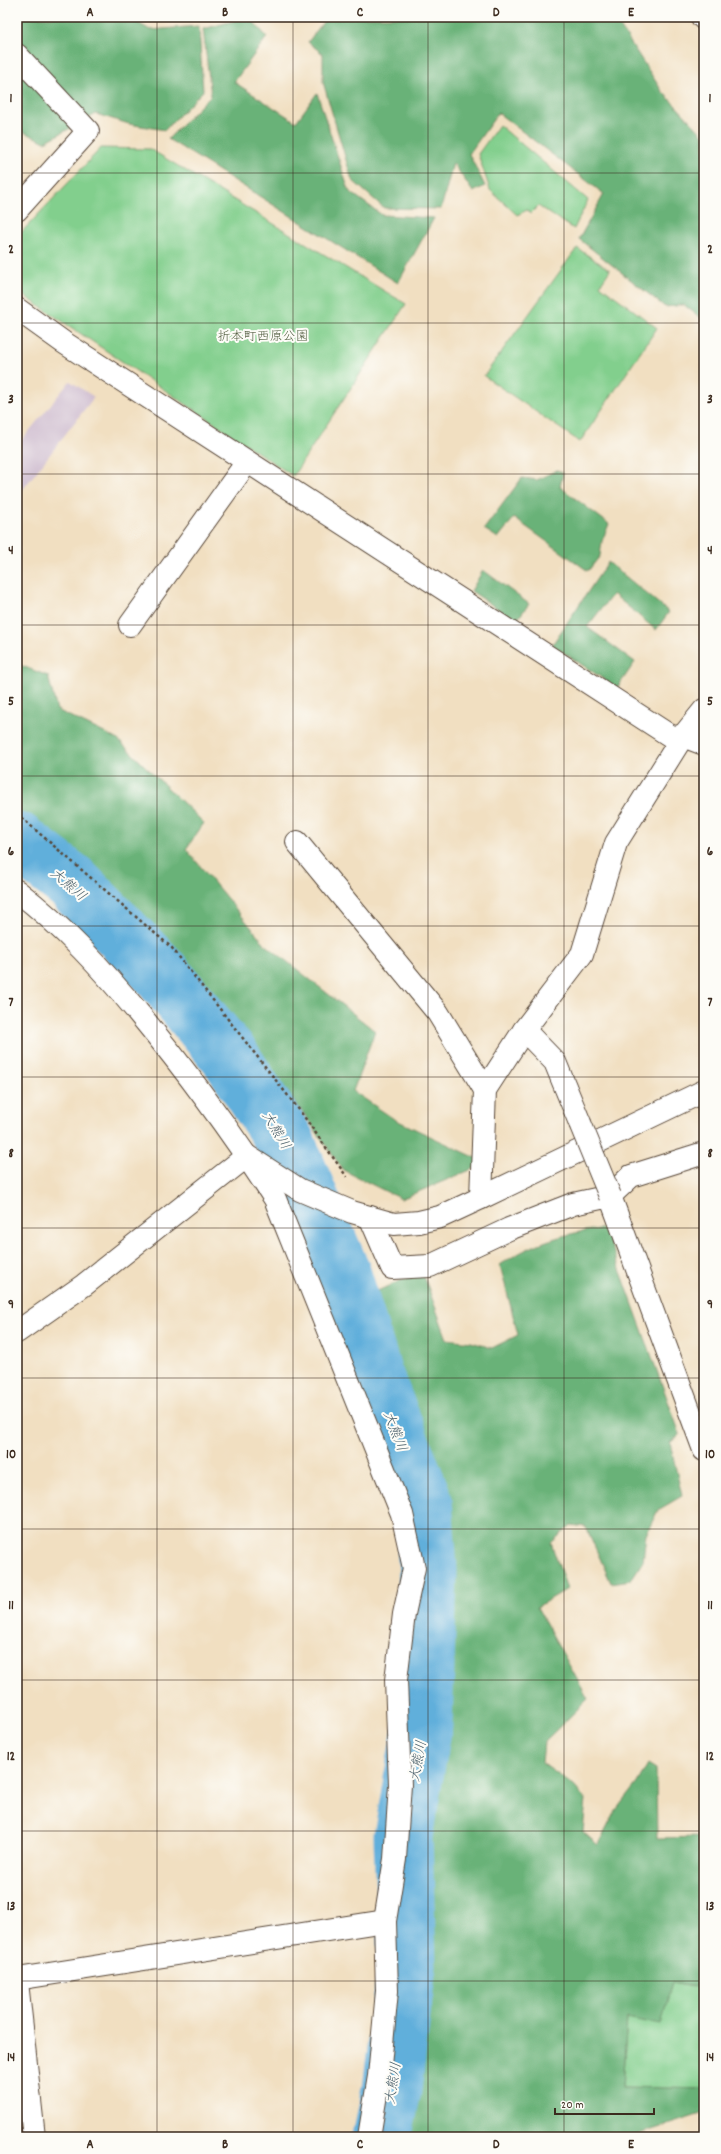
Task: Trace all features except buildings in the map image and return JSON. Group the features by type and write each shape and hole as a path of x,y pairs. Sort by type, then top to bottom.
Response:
{"street":[{"path":"17,55 88,131 17,210"},
{"path":"17,309 63,342 672,737 683,736 704,744"},
{"path":"130,625 247,462"},
{"path":"481,1198 485,1090 524,1030 582,954 616,843 683,736 704,710"},
{"path":"297,842 438,1013 485,1090"},
{"path":"17,891 46,914 106,974 172,1054 247,1156 276,1199 402,1514 414,1568 404,1614 396,1680 400,1785 395,1859 385,1921 387,1992 379,2076 369,2137"},
{"path":"524,1030 555,1062 610,1196 704,1450"},
{"path":"247,1156 300,1190 361,1215 394,1224 419,1222 440,1217 704,1091"},
{"path":"361,1215 392,1268 430,1266 509,1229 573,1204 610,1196 631,1176 704,1153"},
{"path":"17,1332 84,1285 247,1156"},
{"path":"17,1979 385,1921"},
{"path":"17,1982 34,2137"}],"path":[{"path":"17,814 172,948 300,1111 347,1178"}],"shaded area":[{"path":"70,381 94,397 17,497 17,446"}],"green space":[{"path":"17,17 128,17 150,30 199,26 203,91 165,130 129,124 96,114 45,142 17,129"},
{"path":"249,17 267,37 234,82 296,122 317,93 349,191 382,215 434,218 398,283 168,139 211,95 203,29"},
{"path":"327,17 614,17 662,91 704,136 704,320 684,305 665,307 579,239 604,194 498,113 469,154 485,186 473,192 453,163 441,209 384,208 352,180 323,82 323,54 308,42"},
{"path":"499,125 588,200 574,229 538,206 530,214 527,210 517,215 490,190 478,154"},
{"name":"折本町西原公園","path":"101,148 150,149 406,304 293,476 17,291 17,237"},
{"path":"577,248 610,270 600,285 657,328 580,442 484,376"},
{"path":"557,470 563,473 560,487 609,524 602,541 600,556 588,571 514,518 498,538 484,529 522,478 537,480"},
{"path":"608,562 669,612 656,630 613,594 587,627 635,662 617,688 552,645"},
{"path":"483,570 529,604 516,621 471,591"},
{"path":"17,664 48,676 57,710 117,739 204,823 186,849 265,944 375,1031 353,1091 394,1119 487,1163 401,1199 343,1170 304,1114 228,1011 17,813"},
{"path":"605,1228 680,1434 670,1443 682,1496 658,1510 646,1534 643,1561 631,1580 611,1583 586,1527 571,1525 551,1543 567,1589 537,1607 588,1699 544,1742 542,1763 574,1786 586,1800 583,1832 598,1845 616,1810 637,1783 648,1764 656,1769 657,1838 704,1837 704,1960 696,1986 672,1982 661,2025 627,2018 622,2087 704,2089 704,2113 630,2137 374,2137 386,2075 398,1969 397,1836 416,1719 421,1569 416,1502 386,1429 379,1369 357,1300 422,1271 447,1339 471,1342 492,1348 518,1335 500,1265 525,1250 550,1240"},
{"path":"704,1960 704,2089 622,2087 627,2018 672,1982 695,1986"}],"waterway":[{"name":"大熊川","path":"17,841 71,882 158,970 231,1058 285,1141 342,1275 373,1374 423,1501 428,1570 423,1725 403,1836 407,1965 392,2090 382,2137"}]}
